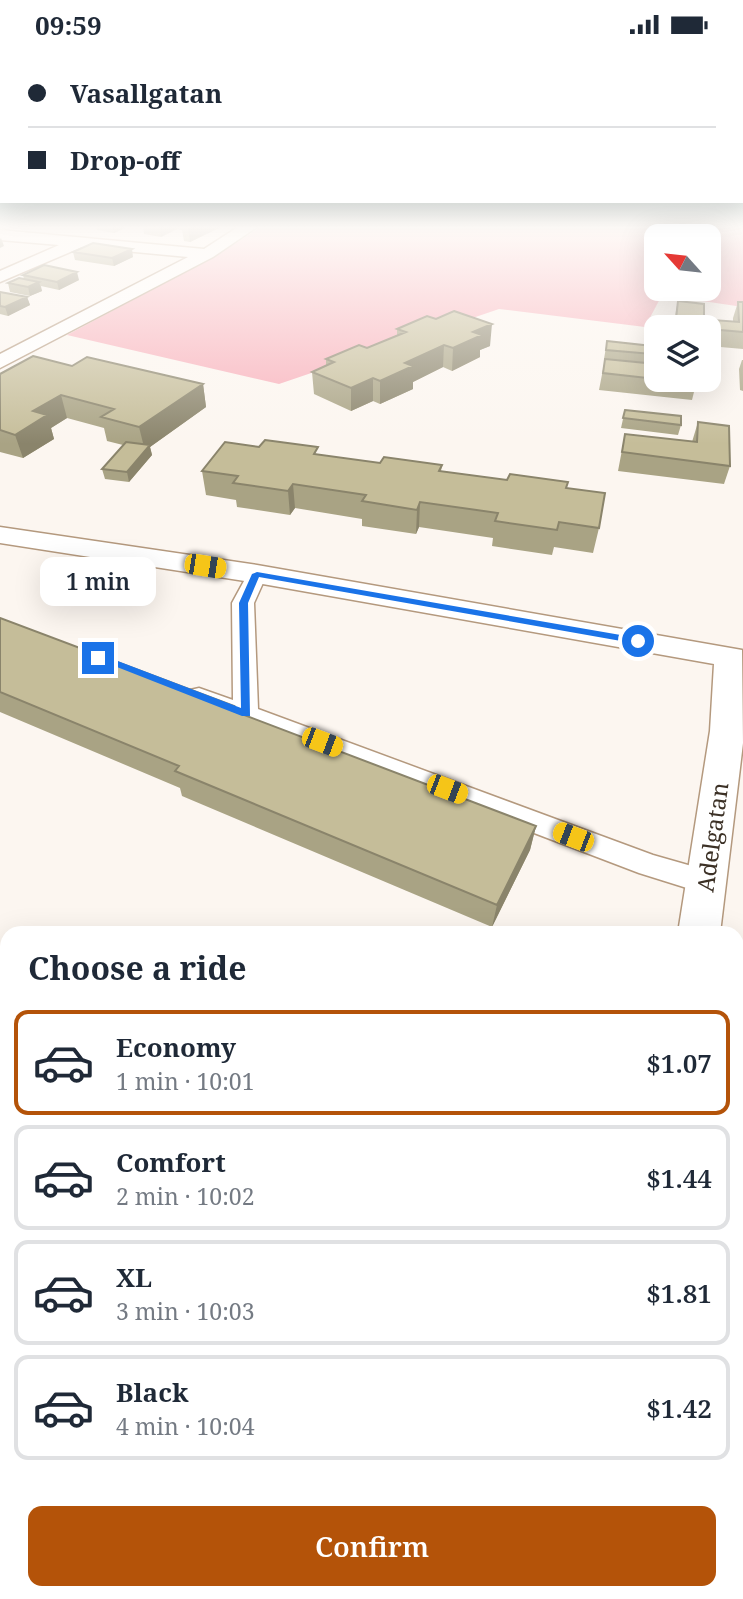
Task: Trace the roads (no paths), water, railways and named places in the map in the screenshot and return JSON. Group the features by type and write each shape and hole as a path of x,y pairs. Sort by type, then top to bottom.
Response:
{"street":[{"path":"0,362 120,299"},
{"path":"0,535 257,574"},
{"name":"Adelgatan","path":"257,574 731,657 727,731 700,926"}],"lane":[{"path":"246,713 243,603 257,574"},
{"path":"181,689 649,865 706,882"}]}
